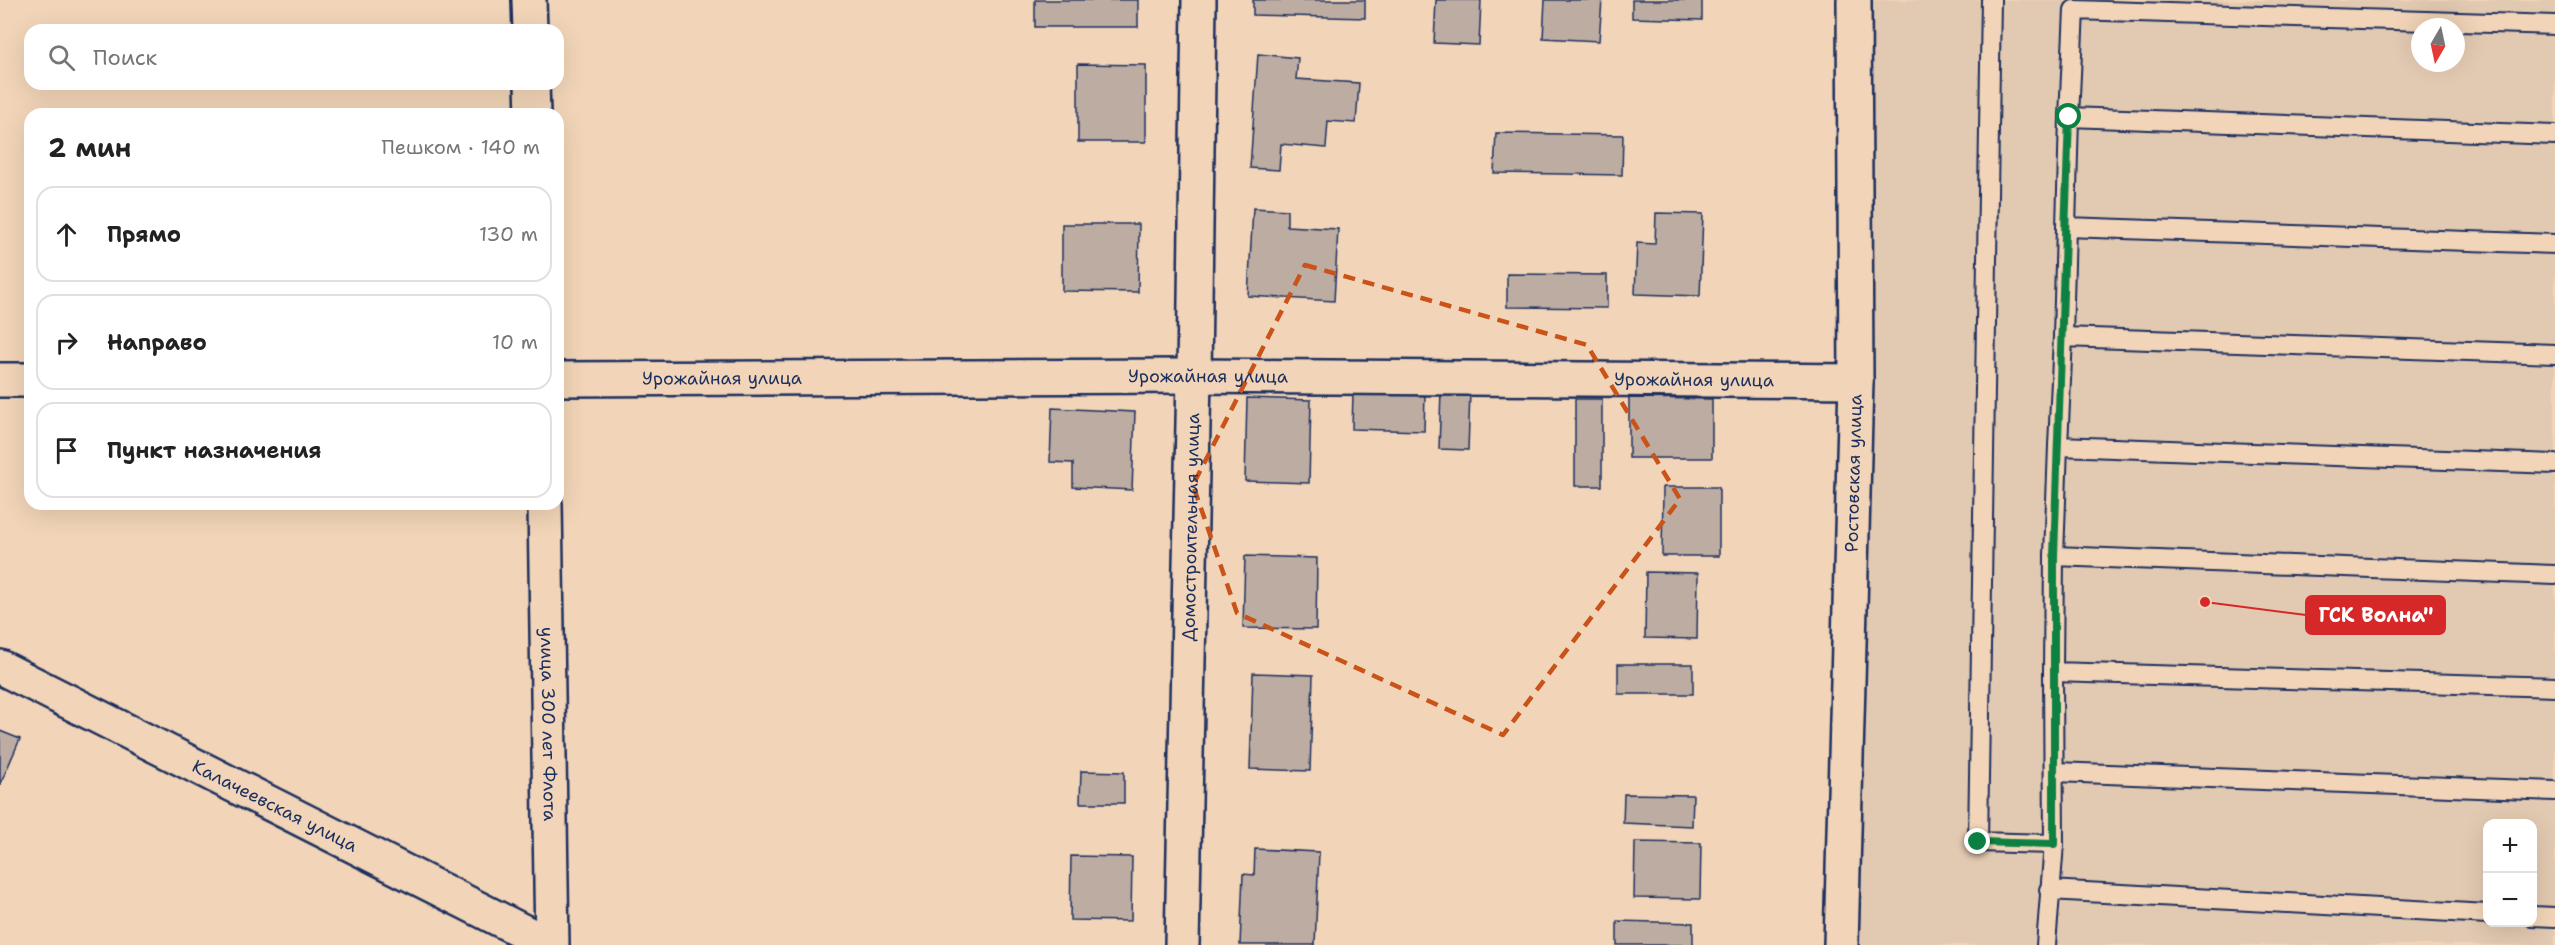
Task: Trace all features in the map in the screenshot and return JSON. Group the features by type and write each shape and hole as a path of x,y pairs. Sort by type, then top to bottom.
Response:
{"street":[{"path":"529,0 530,24"},
{"name":"Домостроительная улица","path":"1182,945 1199,0"},
{"name":"Ростовская улица","path":"1841,945 1856,381 1854,0"},
{"path":"532,90 533,108"},
{"name":"Урожайная улица","path":"564,379 1194,376 1856,381"},
{"path":"0,380 24,380"},
{"name":"улица 300 лет Флота","path":"545,510 551,945"},
{"name":"Калачеевская улица","path":"0,667 551,945"}],"lane":[{"path":"1991,0 1978,842 2054,844"},
{"path":"2046,945 2054,844 2054,556 2074,10 2555,25"},
{"path":"2069,117 2555,135"},
{"path":"2066,227 2555,244"},
{"path":"2063,337 2555,354"},
{"path":"2058,446 2555,464"},
{"path":"2054,556 2555,575"},
{"path":"2053,672 2555,687"},
{"path":"2055,772 2555,791"},
{"path":"2049,890 2483,914"},
{"path":"2537,916 2555,917"}],"highlighted area":[{"path":"1305,265 1587,345 1680,499 1503,735 1237,613 1193,485"}],"shaded area":[{"path":"1857,0 2555,0 2555,945 1854,945"}],"building":[{"path":"1035,0 1138,0 1138,27 1035,27"},
{"path":"1253,0 1365,0 1365,18 1253,15"},
{"path":"1436,0 1481,0 1479,45 1434,43"},
{"path":"1545,0 1602,0 1599,41 1543,38"},
{"path":"1632,0 1702,0 1702,20 1632,18"},
{"path":"1258,54 1298,58 1296,79 1359,83 1356,123 1328,121 1326,148 1281,144 1279,170 1250,168"},
{"path":"1078,64 1146,65 1146,142 1078,142"},
{"path":"1496,133 1623,135 1622,175 1494,173"},
{"path":"1253,208 1287,210 1287,226 1338,229 1334,301 1248,296"},
{"path":"1656,213 1703,214 1700,296 1635,294 1637,243 1655,244"},
{"path":"1062,224 1139,224 1138,292 1062,291"},
{"path":"1507,274 1607,275 1607,308 1507,307"},
{"path":"1441,391 1470,392 1468,450 1439,449"},
{"path":"1353,393 1425,394 1424,431 1352,429"},
{"path":"1247,398 1311,400 1309,483 1245,481"},
{"path":"1629,398 1712,399 1712,458 1629,458"},
{"path":"1575,399 1602,399 1602,486 1575,486"},
{"path":"1052,408 1135,412 1132,490 1073,487 1073,463 1050,462"},
{"path":"1663,487 1719,487 1719,556 1662,556"},
{"path":"1245,556 1317,558 1316,629 1243,628"},
{"path":"1646,572 1698,573 1697,639 1645,638"},
{"path":"1618,664 1693,664 1693,694 1618,694"},
{"path":"1253,673 1313,675 1310,771 1250,769"},
{"path":"0,731 20,739 0,785"},
{"path":"1081,771 1124,772 1124,803 1080,803"},
{"path":"1624,794 1693,795 1692,826 1623,823"},
{"path":"1635,842 1701,843 1700,899 1634,898"},
{"path":"1255,849 1319,852 1315,945 1240,945 1243,874 1254,875"},
{"path":"1071,856 1132,857 1131,921 1070,920"},
{"path":"1617,921 1693,923 1693,945 1617,945"}],"place":[{"name":"ГСК Волна\"","path":"2205,602"}],"route":[{"path":"1978,842 2054,844 2054,556 2069,117"}]}
